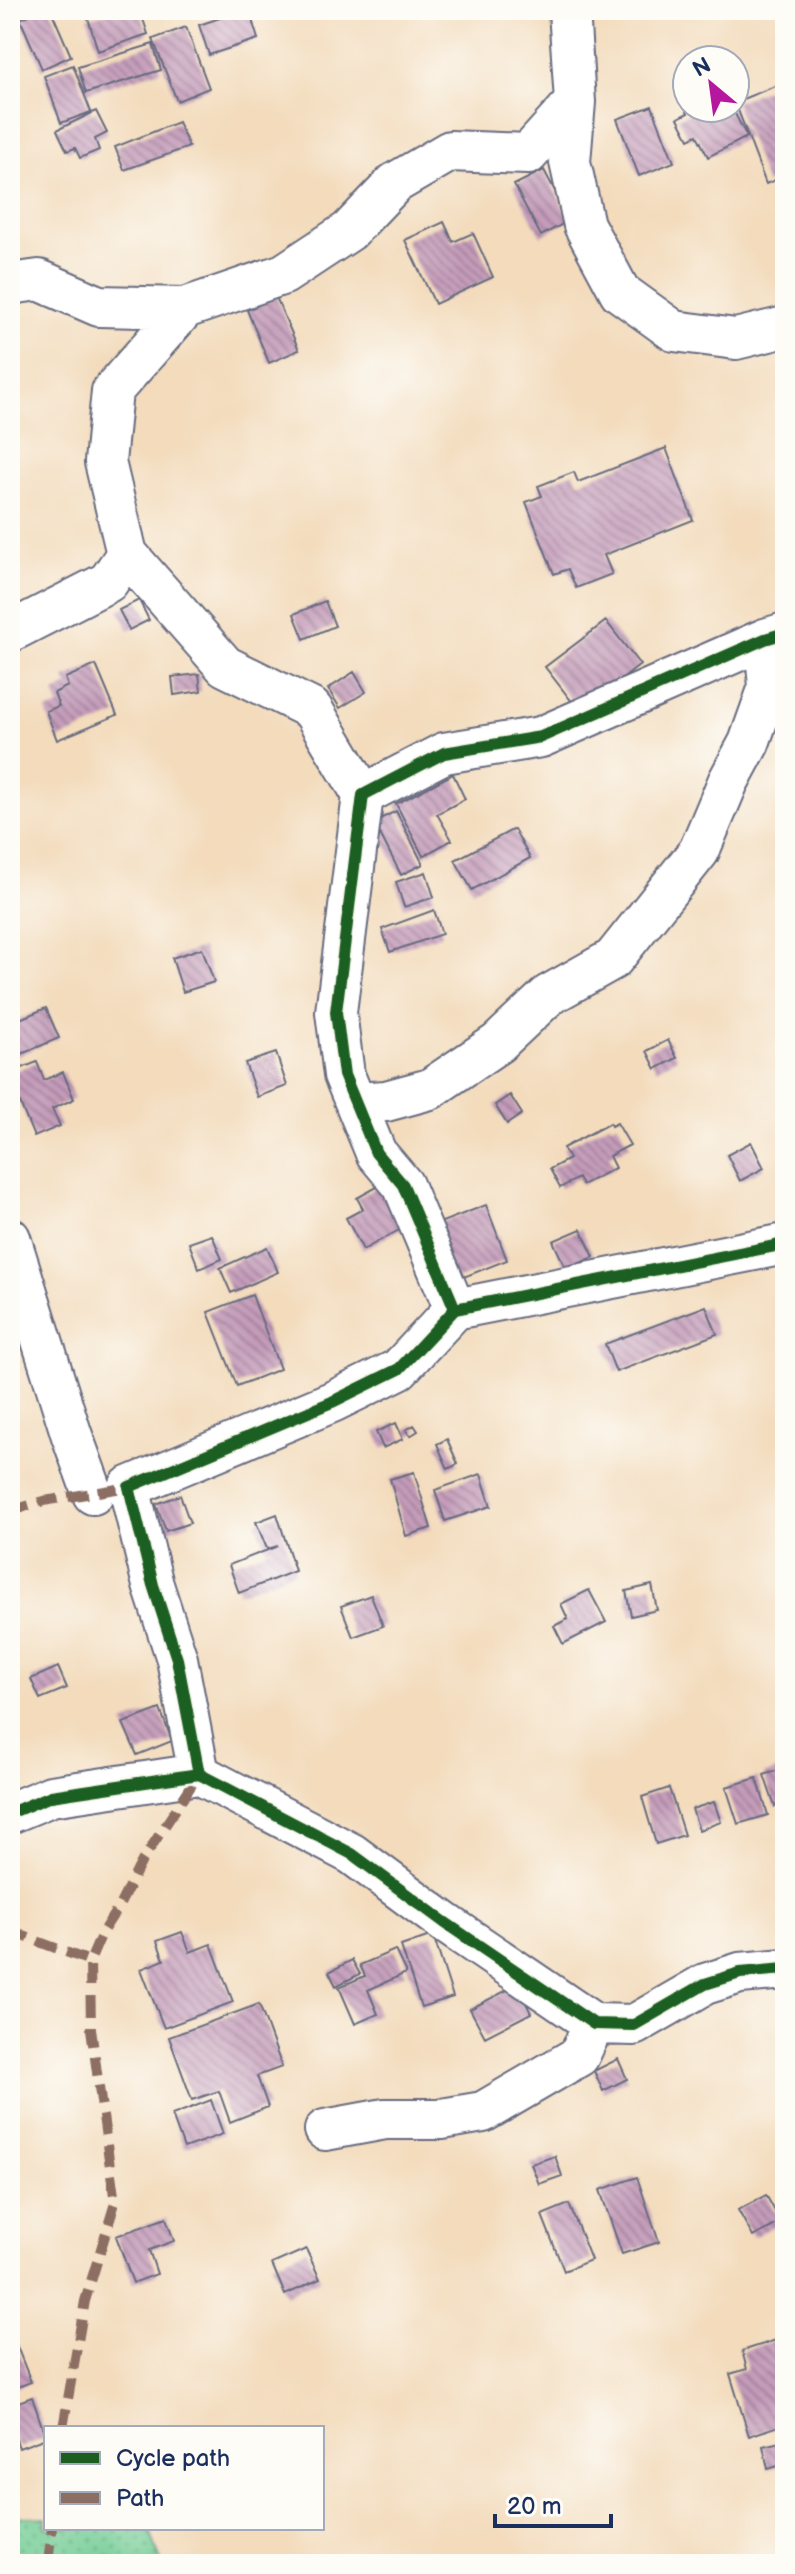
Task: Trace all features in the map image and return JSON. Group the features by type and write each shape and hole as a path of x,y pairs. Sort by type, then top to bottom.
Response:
{"street":[{"path":"569,10 575,102 570,162 584,225 620,292 674,331 736,339 785,327"},
{"path":"10,284 39,280 99,306 185,308 284,274 349,231 395,183 450,151 528,154 575,102"},
{"path":"185,308 112,391 105,462 127,554 225,666 312,709 363,795 336,1012 344,1075 376,1153 403,1185 455,1309"},
{"path":"10,632 108,582 127,554"},
{"path":"363,795 444,753 541,737 775,636"},
{"path":"356,1103 386,1101 430,1089 498,1043 549,995 613,959 699,851 728,782 749,743 769,687 775,636"},
{"path":"10,1238 93,1494"},
{"path":"199,1774 177,1659 153,1585 129,1487 332,1402 399,1369 455,1309 785,1244"},
{"path":"10,1813 51,1796 199,1774 352,1854 444,1922 594,2024 634,2025 705,1984 740,1973 785,1969"},
{"path":"325,2130 385,2119 442,2119 483,2112 579,2056 594,2024"}],"green space":[{"path":"10,2516 44,2518 44,2530 150,2532 162,2564 10,2564"}],"building":[{"path":"40,10 51,10 71,56 42,69 20,19"},
{"path":"115,10 140,10 148,34 98,51 88,18"},
{"path":"249,10 258,39 209,55 199,25"},
{"path":"186,27 209,88 177,101 153,39"},
{"path":"153,44 161,70 86,93 78,67"},
{"path":"73,65 91,112 61,123 44,76"},
{"path":"785,82 785,176 766,184 743,124 751,124 751,96"},
{"path":"652,106 674,162 639,176 617,119"},
{"path":"96,111 107,133 95,139 99,150 80,158 75,148 67,151 57,130"},
{"path":"178,122 189,147 124,170 115,147"},
{"path":"681,124 740,124 747,137 708,157 697,135 689,139"},
{"path":"544,170 570,220 541,236 514,185"},
{"path":"444,222 453,242 473,233 493,277 435,304 405,240"},
{"path":"276,297 299,350 269,363 247,310"},
{"path":"666,448 693,520 604,555 612,574 576,588 568,569 554,574 526,502 542,496 538,486 574,472 578,482"},
{"path":"139,600 149,620 129,630 119,610"},
{"path":"325,601 335,626 304,639 294,614"},
{"path":"606,621 640,665 580,712 545,667"},
{"path":"96,665 117,715 57,740 46,711 59,706 54,693 68,686 65,678"},
{"path":"354,672 366,692 340,708 328,689"},
{"path":"199,674 201,691 174,695 172,677"},
{"path":"453,774 465,799 437,814 452,840 423,856 396,804"},
{"path":"396,811 423,864 401,875 374,822"},
{"path":"514,829 530,858 472,890 455,860"},
{"path":"426,872 434,897 404,907 396,882"},
{"path":"434,910 442,934 390,952 382,929"},
{"path":"202,948 214,982 183,992 172,958"},
{"path":"46,1008 59,1038 10,1059 10,1023"},
{"path":"668,1040 677,1058 656,1069 647,1051"},
{"path":"276,1053 287,1086 257,1097 245,1063"},
{"path":"37,1062 44,1080 63,1072 74,1099 52,1109 60,1126 34,1137 10,1073"},
{"path":"510,1095 522,1114 507,1124 495,1105"},
{"path":"610,1123 611,1126 617,1123 630,1145 609,1156 615,1168 582,1185 578,1178 560,1188 550,1169 569,1159 563,1148"},
{"path":"751,1142 764,1168 740,1181 727,1155"},
{"path":"386,1182 417,1220 363,1250 346,1218 363,1209 357,1198"},
{"path":"486,1205 507,1260 451,1282 429,1227"},
{"path":"581,1229 594,1257 566,1269 553,1241"},
{"path":"212,1235 222,1259 199,1269 189,1243"},
{"path":"267,1247 278,1272 231,1293 220,1268"},
{"path":"252,1295 280,1369 237,1386 208,1312"},
{"path":"706,1306 717,1334 616,1372 605,1344"},
{"path":"396,1423 403,1439 383,1448 376,1432"},
{"path":"414,1425 418,1431 410,1436 406,1430"},
{"path":"447,1439 458,1464 448,1469 437,1444"},
{"path":"414,1472 431,1528 406,1536 390,1479"},
{"path":"481,1474 491,1506 445,1521 435,1490"},
{"path":"180,1495 190,1523 166,1531 156,1504"},
{"path":"277,1514 295,1571 239,1593 229,1565 278,1546 267,1549 256,1522"},
{"path":"652,1585 657,1610 631,1616 626,1591"},
{"path":"589,1590 606,1622 563,1644 554,1626 568,1619 561,1604"},
{"path":"371,1595 383,1626 353,1637 341,1606"},
{"path":"58,1667 67,1688 40,1699 31,1679"},
{"path":"160,1709 172,1741 137,1755 123,1723"},
{"path":"785,1768 785,1803 775,1807 764,1775"},
{"path":"757,1778 768,1815 738,1824 726,1787"},
{"path":"669,1788 684,1835 656,1844 642,1797"},
{"path":"714,1802 721,1822 699,1830 692,1809"},
{"path":"182,1932 190,1952 211,1944 233,2002 164,2028 141,1969 164,1960 157,1941"},
{"path":"433,1935 453,1997 421,2007 401,1946"},
{"path":"395,1950 406,1973 368,1990 378,2014 355,2024 339,1987 365,1976 360,1965"},
{"path":"352,1960 360,1974 336,1986 329,1972"},
{"path":"517,1985 531,2013 485,2037 470,2009"},
{"path":"259,2004 282,2067 257,2076 268,2107 230,2122 219,2091 192,2100 169,2037"},
{"path":"618,2059 627,2079 603,2091 594,2071"},
{"path":"211,2100 223,2134 184,2148 172,2115"},
{"path":"555,2156 562,2176 539,2184 531,2164"},
{"path":"637,2177 659,2242 622,2254 600,2190"},
{"path":"766,2195 781,2222 753,2237 738,2210"},
{"path":"569,2204 591,2260 564,2271 542,2215"},
{"path":"166,2218 174,2241 149,2250 157,2274 133,2283 116,2236"},
{"path":"306,2249 320,2279 285,2295 272,2264"},
{"path":"10,2329 31,2382 10,2390"},
{"path":"776,2340 781,2357 785,2355 785,2424 749,2436 730,2374 747,2369 742,2351"},
{"path":"32,2397 44,2439 19,2448 15,2436 10,2438 10,2405"},
{"path":"785,2441 785,2464 768,2469 763,2446"}],"marked path":[{"path":"10,1511 44,1501 129,1487"},
{"path":"63,2426 85,2301 115,2203 91,2029 90,1961 142,1861 199,1774"},
{"path":"10,1931 90,1961"},
{"path":"48,2564 52,2530"}],"cycle path":[{"path":"455,1309 403,1185 376,1153 344,1075 336,1012 363,795 444,753 541,737 785,633"},
{"path":"199,1774 177,1659 153,1585 129,1487 332,1402 399,1369 455,1309 785,1244"},
{"path":"10,1813 51,1796 199,1774 352,1854 444,1922 594,2024 634,2025 705,1984 740,1973 785,1969"}]}
